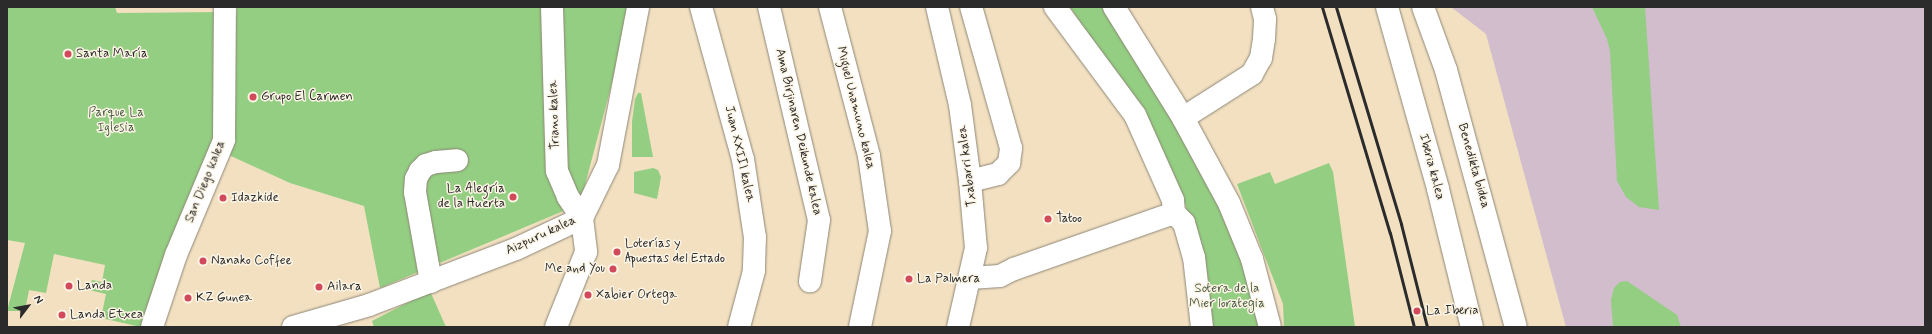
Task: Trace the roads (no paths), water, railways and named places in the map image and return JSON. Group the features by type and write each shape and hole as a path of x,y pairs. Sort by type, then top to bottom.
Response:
{"street":[{"name":"San Diego kalea","path":"152,327 176,255 224,140 225,7"},
{"name":"Triano kalea","path":"552,7 557,171 568,197 582,218"},
{"name":"Aizpuru kalea","path":"294,327 364,307 516,249 582,218 608,165 638,7"},
{"name":"Juan XXIII kalea","path":"701,7 742,159 755,237 754,271 739,327"},
{"name":"Ama Birjinaren Deikunde kalea","path":"769,7 819,220 810,282"},
{"name":"Miguel Unamuno kalea","path":"830,7 869,156 880,231 860,327"},
{"name":"Txabarri kalea","path":"936,7 960,105 970,181 976,248 958,327"},
{"path":"970,181 998,174 1009,163 1011,148 971,7"},
{"path":"1055,7 1135,115 1173,200 1174,213 1184,223 1194,257 1202,327"},
{"path":"1114,7 1183,118 1219,182 1252,259 1270,327"},
{"path":"1183,118 1252,74 1260,58 1264,39 1265,19 1262,7"},
{"name":"Iberia kalea","path":"1387,7 1438,189 1472,327"},
{"name":"Benedikta bidea","path":"1423,7 1446,70 1516,327"},
{"path":"430,282 415,192 416,179 420,171 426,166 436,162 457,160"},
{"path":"970,278 1000,276 1014,269 1174,213"},
{"path":"556,327 586,252 582,218"}],"railway":[{"path":"1322,7 1390,233 1414,327"},
{"path":"1336,7 1401,224 1427,327"}],"place":[{"name":"Santa María","path":"68,54"},
{"name":"Grupo El Carmen","path":"253,97"},
{"name":"La Alegría de la Huerta","path":"513,197"},
{"name":"Idazkide","path":"223,198"},
{"name":"Tatoo","path":"1048,219"},
{"name":"Loterías y Apuestas del Estado","path":"617,252"},
{"name":"Nanako Coffee","path":"203,261"},
{"name":"Me and You","path":"613,269"},
{"name":"La Palmera","path":"909,279"},
{"name":"Landa","path":"69,286"},
{"name":"Ailara","path":"319,287"},
{"name":"Xabier Ortega","path":"588,295"},
{"name":"KZ Gunea","path":"188,298"},
{"name":"La Iberia","path":"1417,311"},
{"name":"Landa Etxea","path":"62,315"}],"park label":[{"name":"Parque La Iglesia","path":"116,122"},
{"name":"Sotera de la Mier lorategia","path":"1227,298"}]}
